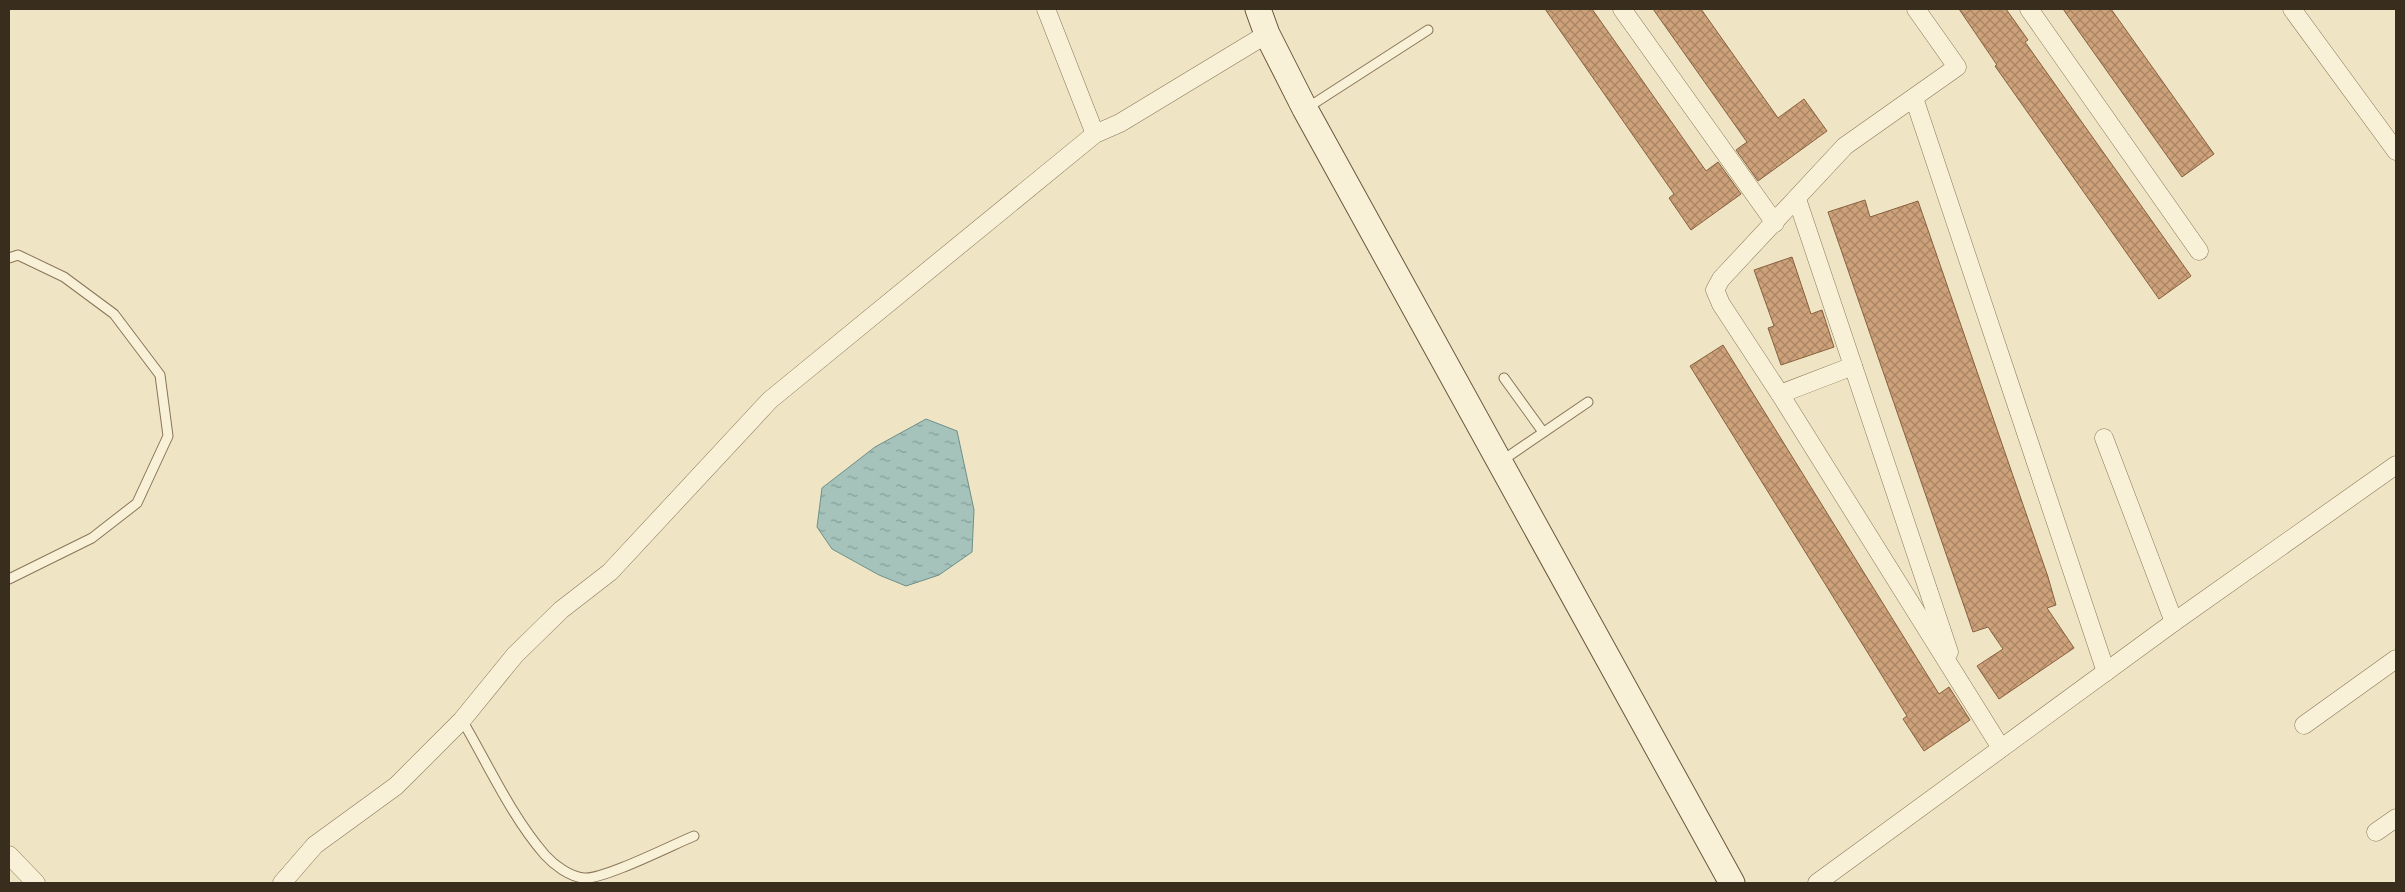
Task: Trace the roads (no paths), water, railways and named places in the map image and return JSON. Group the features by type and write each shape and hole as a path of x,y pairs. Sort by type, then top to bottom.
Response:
{"main road":[{"path":"1258,9 1267,34 1305,109 1732,883"}],"street":[{"path":"1046,9 1095,134"},
{"path":"1622,9 1775,223"},
{"path":"1916,9 1957,67 1845,146 1775,223 1720,279 1715,290 1721,304 1780,394 2001,748"},
{"path":"2029,9 2199,251"},
{"path":"2292,9 2396,151"},
{"path":"282,883 314,845 396,786 462,720 516,655 560,610 610,572 770,400 1095,134 1120,123 1267,34"},
{"path":"1914,98 2106,672"},
{"path":"1797,199 1959,681"},
{"path":"1780,394 1853,366"},
{"path":"2104,438 2174,622"},
{"path":"1817,883 2174,622 2396,465"},
{"path":"2304,725 2396,658"},
{"path":"2376,832 2396,818"},
{"path":"9,855 36,883"}],"lane":[{"path":"1305,109 1428,30"},
{"path":"9,258 18,255 64,277 114,314 160,374 168,436 137,503 92,538 9,579"},
{"path":"1504,378 1543,432"},
{"path":"1500,462 1588,402"},
{"path":"462,720 521,822 546,856 564,870 584,878 603,875 694,836"}],"water":[{"path":"926,419 957,431 974,510 972,552 939,575 906,586 879,575 832,549 817,527 822,488 875,447"}]}
